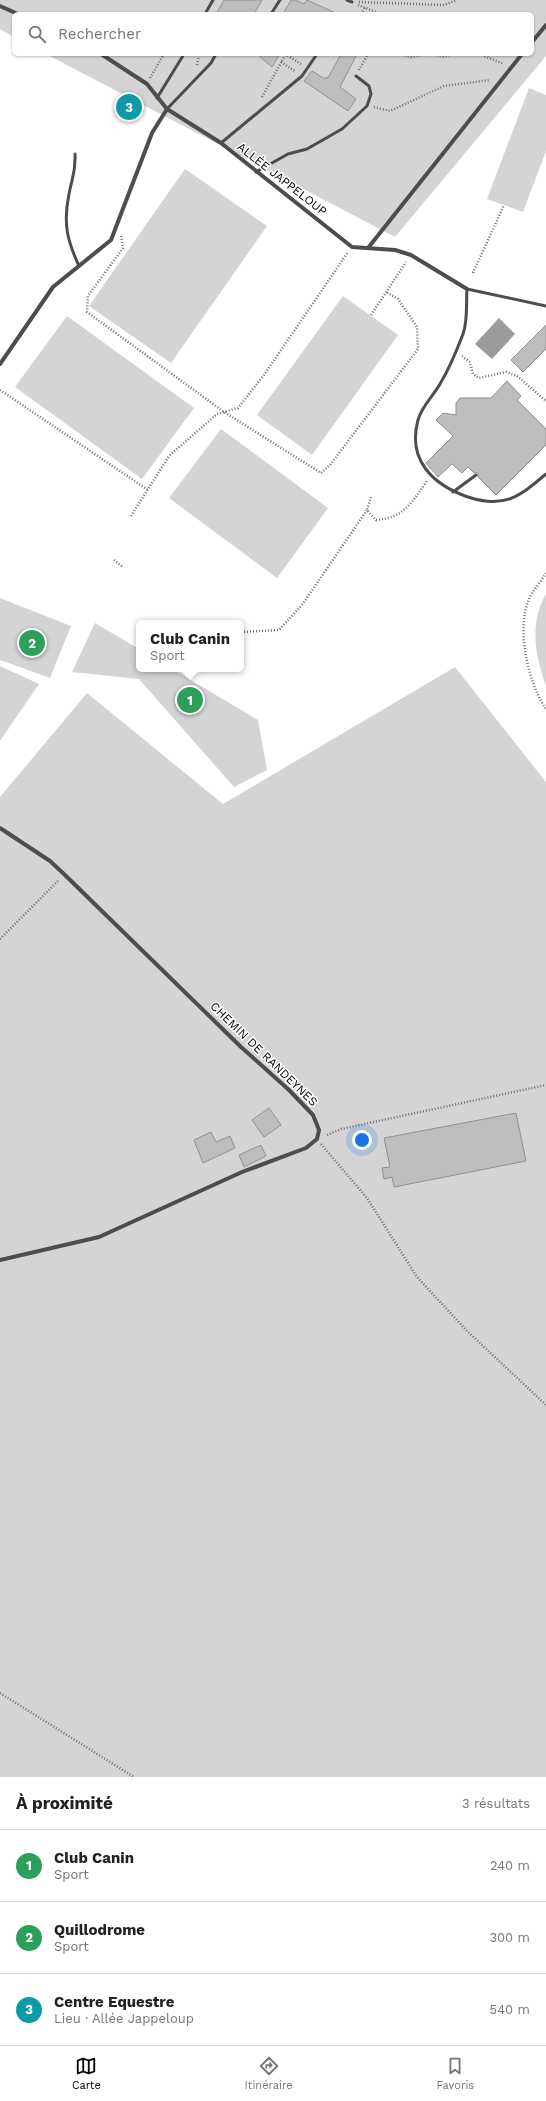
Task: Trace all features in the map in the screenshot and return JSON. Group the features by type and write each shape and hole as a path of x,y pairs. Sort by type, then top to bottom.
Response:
{"street":[{"path":"0,6 14,12"},
{"path":"534,40 546,25"},
{"name":"ALLÉE JAPPELOUP","path":"104,56 147,84 167,109 221,143 352,247"},
{"path":"368,248 520,56"},
{"path":"0,364 53,287 111,240 152,133 167,109"},
{"path":"352,247 395,250 411,255 466,289"},
{"name":"CHEMIN DE RANDEYNES","path":"0,828 50,861 241,1046 294,1095 312,1115 319,1130 317,1139"},
{"path":"0,1260 99,1237 242,1172 306,1148 317,1139"}],"lane":[{"path":"207,12 213,0"},
{"path":"272,12 280,0"},
{"path":"347,0 352,2"},
{"path":"157,98 183,56"},
{"path":"167,109 211,63 215,56"},
{"path":"221,143 302,76 316,56"},
{"path":"256,172 288,154 307,150 342,129 368,106 371,94 369,86 356,76"},
{"path":"75,154 76,171 69,193 66,222 69,244 79,266"},
{"path":"546,306 466,289 464,332 441,382 418,418 416,437 418,452 424,467 430,476 453,492 475,499 504,502 519,495 546,474"},
{"path":"453,492 476,476"}],"path":[{"path":"352,2 444,5 457,0"},
{"path":"352,2 376,12"},
{"path":"362,12 365,7"},
{"path":"147,84 163,56"},
{"path":"262,99 284,56"},
{"path":"288,56 308,68"},
{"path":"356,76 367,56"},
{"path":"407,56 417,56"},
{"path":"484,56 512,67"},
{"path":"281,62 287,66"},
{"path":"368,106 390,111 444,86 503,79"},
{"path":"473,273 504,205"},
{"path":"115,230 122,237 123,248 88,296 87,312 224,412 321,473 330,465 418,348 417,327 398,300 386,292"},
{"path":"131,516 169,456 217,414 238,408 352,247"},
{"path":"371,315 411,255"},
{"path":"456,350 470,362 473,374 479,378 506,372 517,376 546,401"},
{"path":"0,390 148,490"},
{"path":"367,510 376,520 391,519 404,511 430,476"},
{"path":"244,632 279,630 302,605 367,510 371,497"},
{"path":"114,560 123,567"},
{"path":"546,574 529,600 523,630 525,654 539,699 546,709"},
{"path":"0,939 65,875"},
{"path":"546,1085 342,1129 317,1139 367,1198 417,1277 467,1331 546,1405"},
{"path":"0,1693 134,1777"}],"shaded area":[{"path":"0,0 546,0 546,56 395,237 50,56 534,56 534,12 12,12 12,36 0,29"},
{"path":"529,88 546,95 546,151 523,212 487,199"},
{"path":"185,169 267,226 171,363 89,306"},
{"path":"343,296 398,335 312,455 257,415"},
{"path":"67,316 194,408 142,479 15,387"},
{"path":"499,318 515,334 492,359 475,344"},
{"path":"221,429 328,508 277,578 169,498"},
{"path":"546,594 546,686 539,663 536,628 537,617"},
{"path":"0,598 71,626 50,678 0,660"},
{"path":"95,623 136,647 136,672 177,672 258,720 267,770 234,787 139,679 72,672"},
{"path":"0,666 39,684 0,741"},
{"path":"455,667 546,782 546,1777 0,1777 0,797 87,693 223,804"}],"building":[{"path":"224,0 262,0 255,12 217,12"},
{"path":"291,0 296,0 304,4 307,0 334,12 284,12"},
{"path":"259,56 279,56 272,67"},
{"path":"340,56 356,56 340,87 356,99 348,111 304,81 312,71 325,79 326,77 328,78"},
{"path":"546,325 546,349 523,372 511,360"},
{"path":"507,381 521,396 517,400 546,429 546,445 496,495 478,477 478,473 474,473 468,467 462,473 452,464 438,477 426,463 453,436 436,420 443,413 456,415 456,403 460,398 491,398"},
{"path":"269,1108 281,1125 264,1137 252,1120"},
{"path":"516,1113 526,1161 394,1187 392,1177 384,1179 382,1168 390,1167 384,1138"},
{"path":"211,1132 216,1142 230,1136 235,1148 203,1163 194,1140"},
{"path":"261,1145 266,1156 244,1167 239,1155"}],"place":[{"name":"Centre Equestre","path":"129,107"},
{"name":"Quillodrome","path":"32,643"},
{"name":"Club Canin","path":"190,700"}]}
